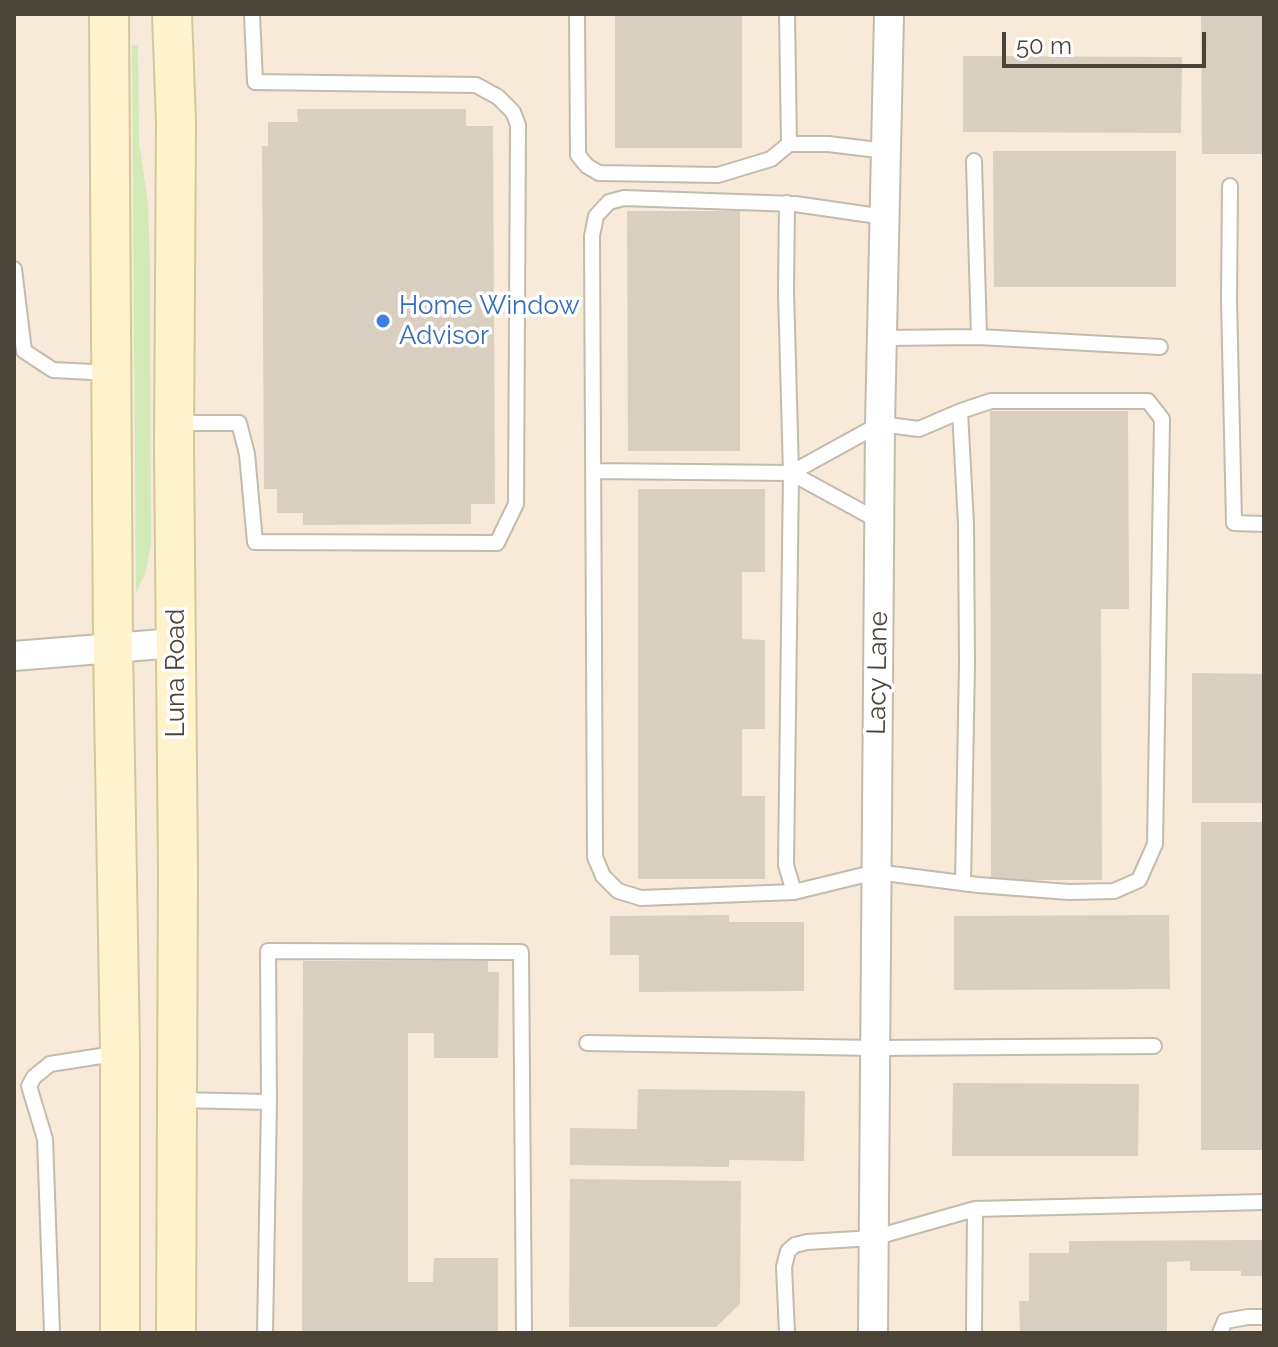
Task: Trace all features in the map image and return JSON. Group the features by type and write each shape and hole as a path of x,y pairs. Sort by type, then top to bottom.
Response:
{"main road":[{"path":"109,14 120,1333"},
{"name":"Luna Road","path":"172,14 176,122 176,1333"}],"street":[{"name":"Lacy Lane","path":"873,1333 880,424 889,14"},
{"path":"14,656 175,643"}],"lane":[{"path":"174,423 239,423 247,454 255,542 497,543 516,504 518,125 513,112 498,97 476,85 255,82 252,14"},
{"path":"577,14 578,155 587,166 599,173 718,175 771,159 789,144 828,144 886,151"},
{"path":"787,14 789,144"},
{"path":"974,161 979,337"},
{"path":"1230,186 1234,523 1264,524"},
{"path":"791,473 880,424 919,429 991,401 1148,401 1162,419 1155,844 1139,880 1114,891 1069,892 876,872 794,892 641,898 618,891 603,876 595,857 592,236 596,216 609,202 624,198 787,203 885,217"},
{"path":"787,203 791,473 786,865 794,892"},
{"path":"14,269 24,351 53,370 111,373"},
{"path":"882,338 979,337 1160,347"},
{"path":"960,412 967,570 963,883"},
{"path":"593,471 791,473 879,521"},
{"path":"265,1333 268,951 521,952 524,1333"},
{"path":"587,1043 875,1048 1154,1046"},
{"path":"52,1333 45,1139 29,1086 34,1077 50,1064 120,1052"},
{"path":"177,1100 269,1102"},
{"path":"787,1333 784,1267 788,1251 795,1245 873,1238 975,1209 1264,1202"},
{"path":"974,1333 975,1209"},
{"path":"1220,1333 1225,1321 1264,1317"}],"shaded area":[{"path":"14,14 1264,14 1264,1333 14,1333"}],"green space":[{"path":"132,45 138,45 139,143 148,203 150,268 151,546 145,574 136,593"}],"building":[{"path":"615,14 742,14 742,148 615,148"},
{"path":"1201,14 1264,14 1264,154 1202,154"},
{"path":"963,56 1182,57 1181,133 963,132"},
{"path":"297,109 466,109 466,126 493,126 495,504 471,504 471,524 303,525 303,513 277,513 277,489 264,489 262,146 268,146 268,122 298,122"},
{"path":"993,151 1176,151 1176,287 994,287"},
{"path":"627,211 740,211 740,451 628,451"},
{"path":"990,411 1128,411 1129,609 1101,609 1102,880 991,880"},
{"path":"638,489 765,489 765,572 742,572 742,639 765,640 765,729 742,729 742,796 765,796 765,879 638,879"},
{"path":"1192,673 1264,674 1264,803 1192,803"},
{"path":"1201,822 1264,822 1264,1150 1201,1150"},
{"path":"729,915 729,922 804,922 804,991 639,992 639,955 610,955 610,916"},
{"path":"1169,915 1170,989 954,990 954,916"},
{"path":"303,961 488,961 488,972 499,972 498,1058 434,1058 434,1033 408,1033 408,1282 433,1282 434,1258 498,1258 498,1333 302,1333"},
{"path":"953,1083 1139,1084 1138,1156 952,1156"},
{"path":"638,1089 805,1091 804,1161 729,1160 729,1167 570,1165 570,1128 637,1129"},
{"path":"570,1179 741,1181 740,1304 716,1327 569,1327"},
{"path":"1262,1240 1262,1276 1241,1276 1241,1271 1190,1271 1190,1261 1167,1262 1167,1333 1020,1333 1019,1301 1029,1301 1029,1253 1069,1253 1069,1241"}],"place":[{"name":"Home Window Advisor","path":"383,321"}]}
